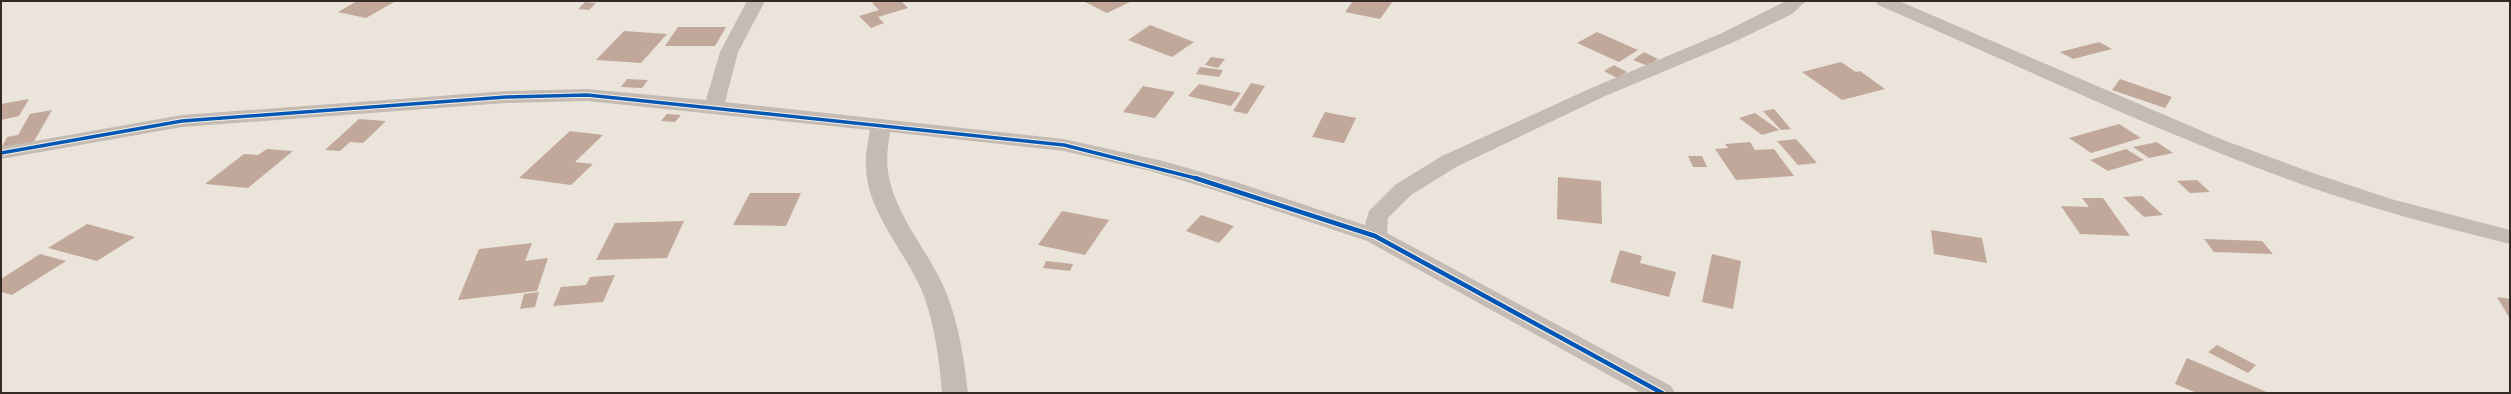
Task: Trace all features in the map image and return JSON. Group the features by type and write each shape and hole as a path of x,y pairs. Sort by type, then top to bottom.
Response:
{"street":[{"path":"714,107 729,52 756,1"},
{"path":"1375,236 1377,216 1403,190 1450,161 1596,93 1727,38 1786,10 1797,1"},
{"path":"1884,1 2216,144 2305,178 2383,204 2510,237"},
{"path":"1,153 182,121 506,97 587,95 714,107 1064,145 1155,166 1228,187 1375,236 1662,393"},
{"path":"881,126 877,171 887,205 934,291 946,329 953,363 955,393"}],"building":[{"path":"357,1 396,1 366,18 338,12"},
{"path":"877,1 901,1 908,8 878,17 884,23 871,28 859,16 879,10 872,3"},
{"path":"1083,1 1132,1 1107,13"},
{"path":"1353,1 1393,1 1380,19 1345,12"},
{"path":"585,2 596,3 589,10 578,9"},
{"path":"1150,25 1194,42 1172,57 1128,40"},
{"path":"678,27 726,27 715,46 665,46"},
{"path":"624,31 667,34 641,63 596,60"},
{"path":"1597,32 1638,50 1619,62 1577,43"},
{"path":"2099,42 2112,49 2073,59 2060,52"},
{"path":"1644,52 1658,59 1648,66 1633,60"},
{"path":"1211,57 1225,59 1218,68 1205,65"},
{"path":"1841,62 1856,72 1860,71 1885,89 1842,100 1802,72"},
{"path":"1614,65 1627,72 1617,78 1604,71"},
{"path":"1200,67 1223,70 1219,77 1196,74"},
{"path":"627,79 648,80 642,88 621,87"},
{"path":"2120,79 2172,97 2165,108 2112,90"},
{"path":"1251,83 1265,86 1247,114 1233,111"},
{"path":"1199,84 1241,93 1231,106 1188,96"},
{"path":"1143,86 1175,92 1155,118 1123,112"},
{"path":"29,99 19,116 1,120 1,104"},
{"path":"1774,109 1791,129 1781,130 1763,111"},
{"path":"52,110 33,143 1,149 7,137 18,135 30,114"},
{"path":"1325,112 1356,118 1344,143 1312,137"},
{"path":"1755,113 1779,130 1762,135 1739,118"},
{"path":"667,114 681,115 675,122 661,121"},
{"path":"359,119 386,121 363,143 350,142 340,151 325,150"},
{"path":"2119,124 2141,138 2091,153 2069,138"},
{"path":"570,131 603,135 575,162 593,164 571,185 519,178"},
{"path":"1796,139 1817,163 1798,165 1777,141"},
{"path":"1750,142 1755,150 1774,149 1794,176 1736,180 1715,149 1728,148 1725,144"},
{"path":"2157,142 2173,153 2149,158 2133,147"},
{"path":"267,149 293,151 248,188 205,184 244,154 258,155"},
{"path":"2126,149 2144,160 2108,171 2090,160"},
{"path":"1688,156 1702,156 1707,167 1693,167"},
{"path":"1558,177 1601,181 1602,224 1557,219"},
{"path":"2197,180 2210,192 2190,193 2177,181"},
{"path":"750,193 801,193 786,226 733,225"},
{"path":"2142,196 2163,215 2144,217 2123,197"},
{"path":"2082,198 2103,198 2130,236 2080,234 2061,206 2089,207"},
{"path":"1062,211 1109,220 1085,255 1038,245"},
{"path":"1201,215 1234,226 1219,243 1186,231"},
{"path":"684,221 667,258 596,260 615,223"},
{"path":"87,224 135,237 97,261 48,248"},
{"path":"1931,230 1982,238 1987,263 1934,254"},
{"path":"2204,239 2262,241 2273,254 2214,252"},
{"path":"532,243 525,261 548,258 537,291 458,300 479,249"},
{"path":"1620,250 1642,256 1640,263 1676,272 1669,297 1610,282"},
{"path":"40,254 66,261 12,295 1,292 1,279"},
{"path":"1712,254 1741,261 1733,309 1702,302"},
{"path":"1046,261 1073,264 1070,271 1043,268"},
{"path":"615,275 603,302 553,306 561,287 586,285 590,277"},
{"path":"539,292 535,307 520,309 524,294"},
{"path":"2497,297 2510,299 2510,319"},
{"path":"2217,345 2256,365 2248,373 2208,352"},
{"path":"2187,358 2269,393 2197,393 2175,384"}],"cycle path":[{"path":"1,153 182,121 506,97 587,95 714,107 1064,145 1155,166 1228,187 1375,236 1662,393"}]}
